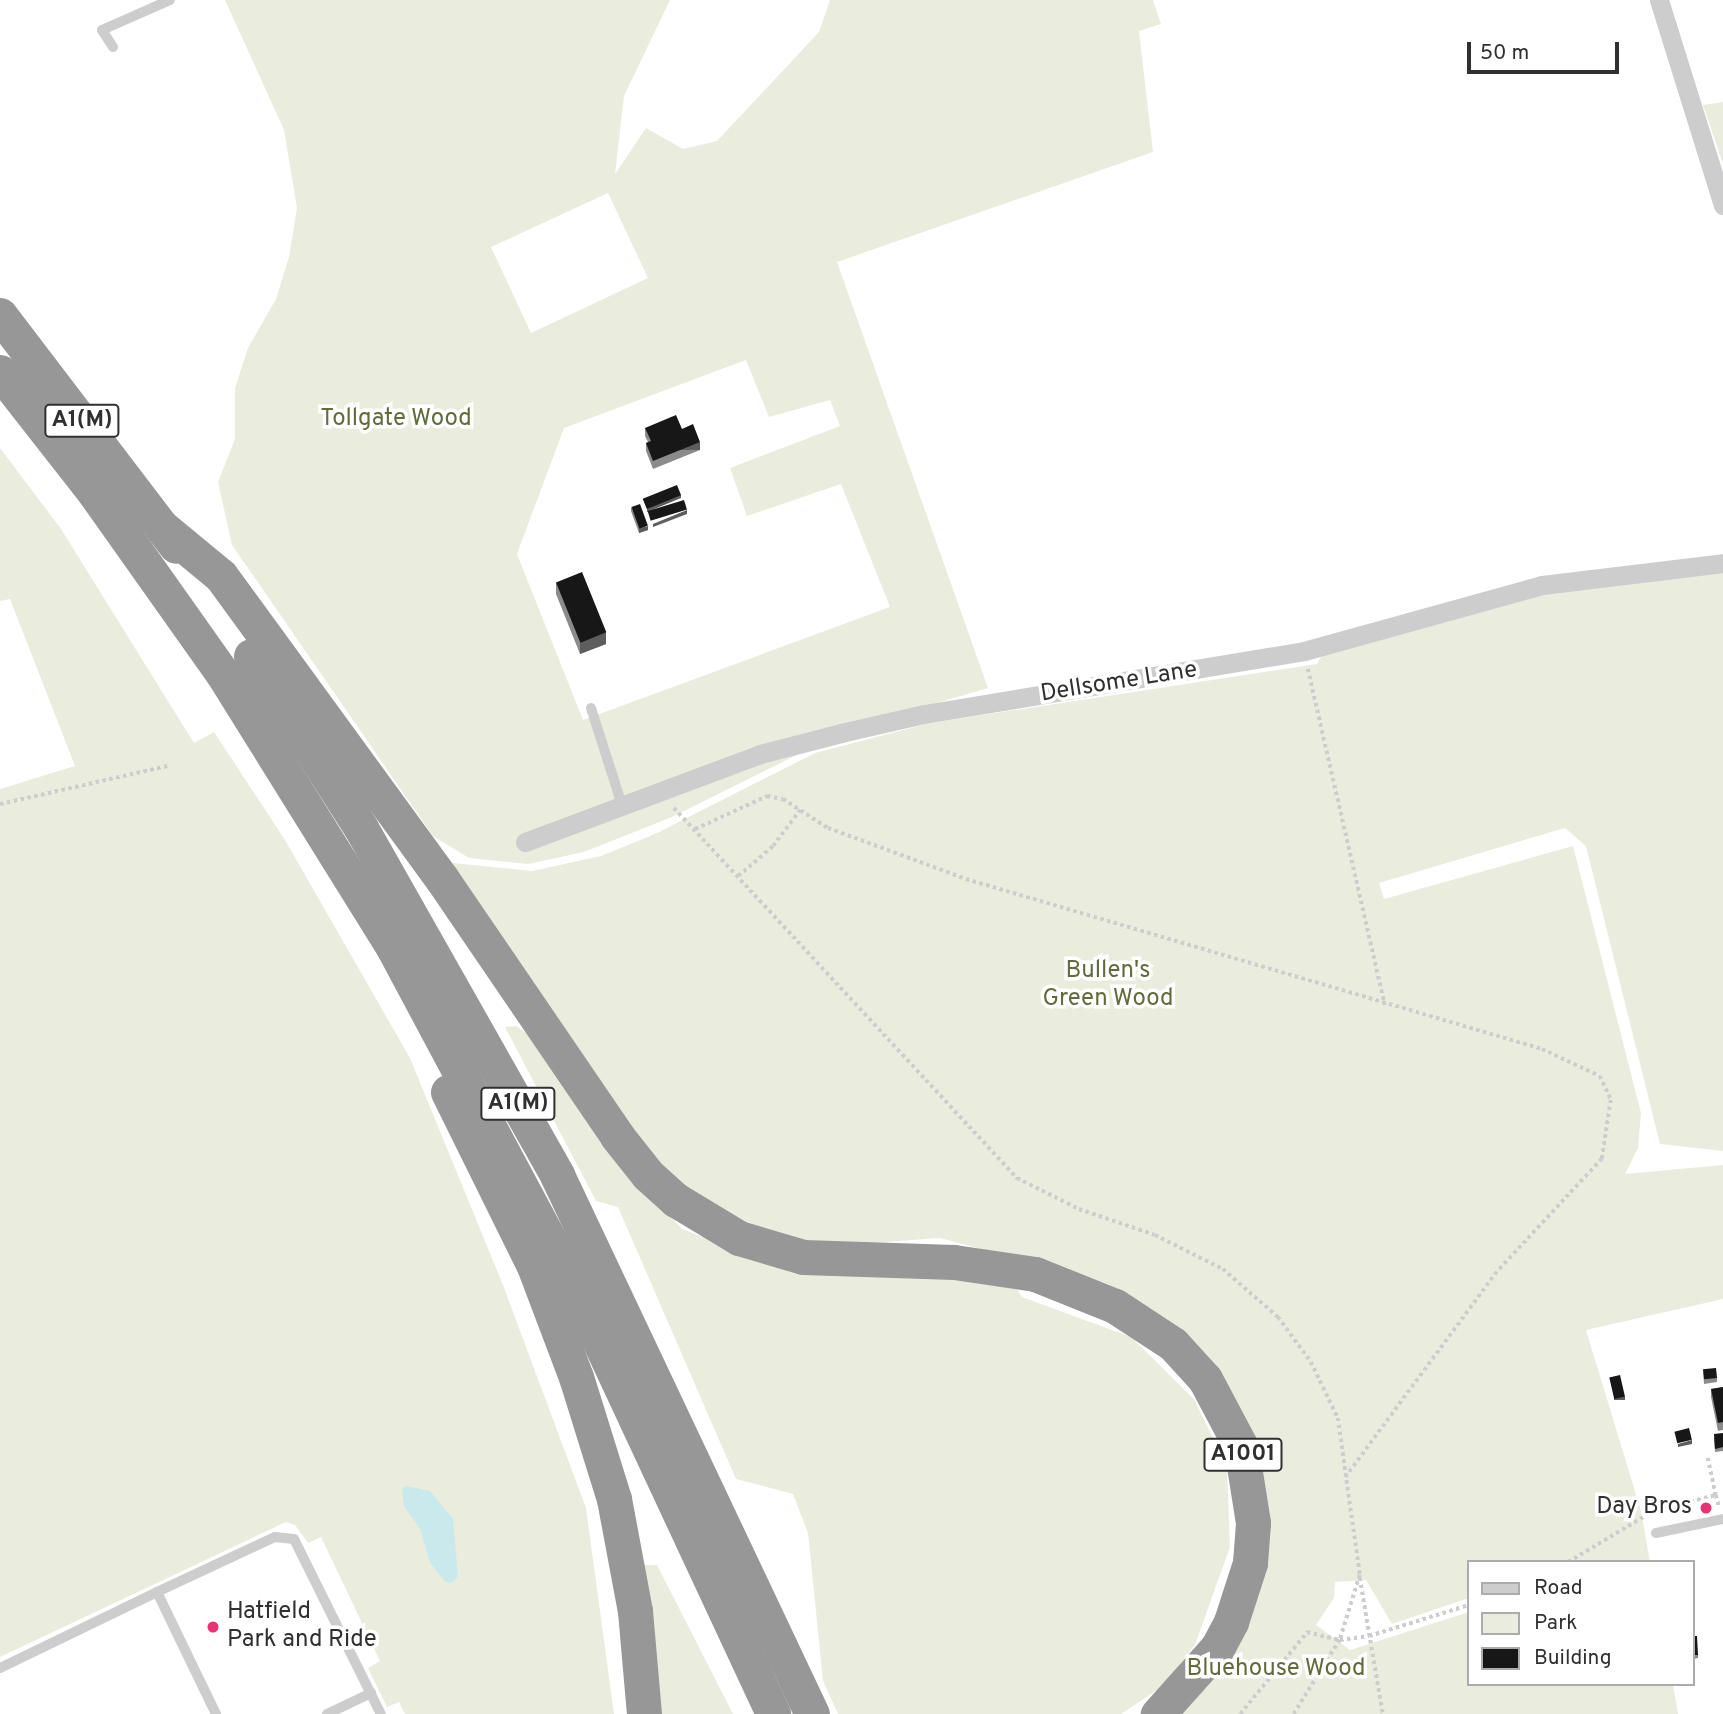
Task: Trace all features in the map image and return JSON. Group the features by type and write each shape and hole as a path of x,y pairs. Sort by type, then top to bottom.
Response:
{"highway":[{"name":"A1(M)","path":"0,315 163,528 287,710 464,1004 621,1305 812,1714"},
{"name":"A1(M)","path":"0,372 93,492 223,674 394,949 570,1278 773,1714"},
{"name":"A1(M)","path":"163,528 220,576 442,879 617,1136 648,1175 676,1200 739,1238 803,1257 954,1262 1035,1274"},
{"name":"A1(M)","path":"394,949 438,1072 534,1266 576,1377 614,1499 635,1611 644,1714"},
{"name":"A1001","path":"1035,1274 1115,1306 1173,1344 1205,1379 1241,1447 1253,1523 1250,1563 1241,1595 1231,1622 1201,1672 1158,1714"}],"street":[{"path":"1659,0 1723,205"},
{"name":"Dellsome Lane","path":"525,842 760,754 924,714 1304,651 1542,585 1723,563"}],"lane":[{"path":"113,47 102,30 170,0"},
{"path":"591,708 622,805"},
{"path":"1656,1533 1723,1519"},
{"path":"0,1668 275,1537 289,1535 299,1544 381,1714"},
{"path":"158,1592 216,1714"},
{"path":"327,1714 371,1693"}],"path":[{"path":"1304,651 1384,1005"},
{"path":"0,804 171,765"},
{"path":"658,791 1017,1178 1079,1209 1155,1235 1223,1269 1278,1317 1311,1362 1338,1418 1369,1636 1384,1714"},
{"path":"695,829 767,796 783,799 828,828 966,879 1580,1064 1600,1076 1611,1100 1602,1159 1497,1272 1345,1478"},
{"path":"738,876 774,846 800,810"},
{"path":"1708,1458 1716,1495"},
{"path":"1294,1714 1340,1640 1360,1575"},
{"path":"1240,1714 1307,1632 1340,1640 1369,1636 1468,1605"}],"green space":[{"name":"Tollgate Wood","path":"225,0 670,0 624,96 615,174 646,128 683,149 717,141 819,32 830,0 1153,0 1161,24 1139,31 1153,152 837,262 988,688 849,729 672,817 584,852 528,864 469,858 433,836 232,545 218,482 235,439 235,388 248,348 276,299 289,257 297,208 284,130","holes":["608,193 648,278 531,333 491,247","746,360 769,417 830,400 840,426 730,468 747,516 841,484 890,607 583,720 517,554 564,428"]},
{"path":"1723,102 1723,164 1703,105"},
{"path":"0,448 61,529 194,743 214,732 285,840 410,1058 503,1285 586,1508 614,1714 405,1714 399,1702 387,1707 368,1668 380,1661 321,1537 308,1543 295,1525 286,1522 0,1657 0,789 75,766 10,599 0,601"},
{"name":"Bullen's Green Wood","path":"1723,569 1723,1151 1660,1144 1586,846 1565,828 1379,883 1384,899 1573,846 1641,1113 1638,1148 1625,1174 1723,1165 1723,1299 1586,1330 1641,1511 1650,1560 1468,1560 1468,1598 1392,1624 1366,1580 1335,1582 1334,1598 1316,1625 1350,1650 1468,1612 1468,1686 1673,1686 1678,1714 1177,1714 1263,1541 1219,1378 1083,1276 940,1238 816,1247 731,1221 668,1176 562,1038 443,862 532,871 601,856 655,834 815,753 930,723 1317,664 1322,655 1567,588"},
{"path":"516,1026 539,1042 614,1155 682,1229 764,1261 1012,1281 1022,1297 1131,1337 1194,1399 1227,1467 1230,1547 1195,1645 1160,1688 1121,1714 838,1714 823,1681 808,1533 793,1494 736,1479 618,1207 596,1201 505,1027"},
{"path":"636,1565 657,1565 733,1714 653,1714"}],"water":[{"path":"406,1486 430,1491 453,1519 458,1576 452,1583 445,1582 430,1562 420,1529 404,1506 402,1490"}],"building":[{"path":"676,415 682,429 693,424 700,442 653,461 646,443 651,441 645,428"},
{"path":"677,485 681,495 647,509 643,499"},
{"path":"684,500 687,510 651,521 648,511"},
{"path":"640,504 648,526 639,529 632,507"},
{"path":"582,572 606,632 580,643 556,582"},
{"path":"1716,1368 1717,1378 1704,1379 1703,1369"},
{"path":"1620,1375 1625,1396 1614,1399 1609,1377"},
{"path":"1723,1387 1723,1422 1718,1423 1711,1389"},
{"path":"1689,1428 1692,1440 1677,1443 1674,1432"},
{"path":"1723,1433 1723,1447 1715,1449 1714,1434"},
{"path":"1695,1636 1697,1636 1698,1655 1695,1655"}],"place":[{"name":"Day Bros","path":"1706,1508"},
{"name":"Hatfield Park and Ride","path":"213,1627"}],"park label":[{"name":"Bluehouse Wood","path":"1276,1670"}]}
